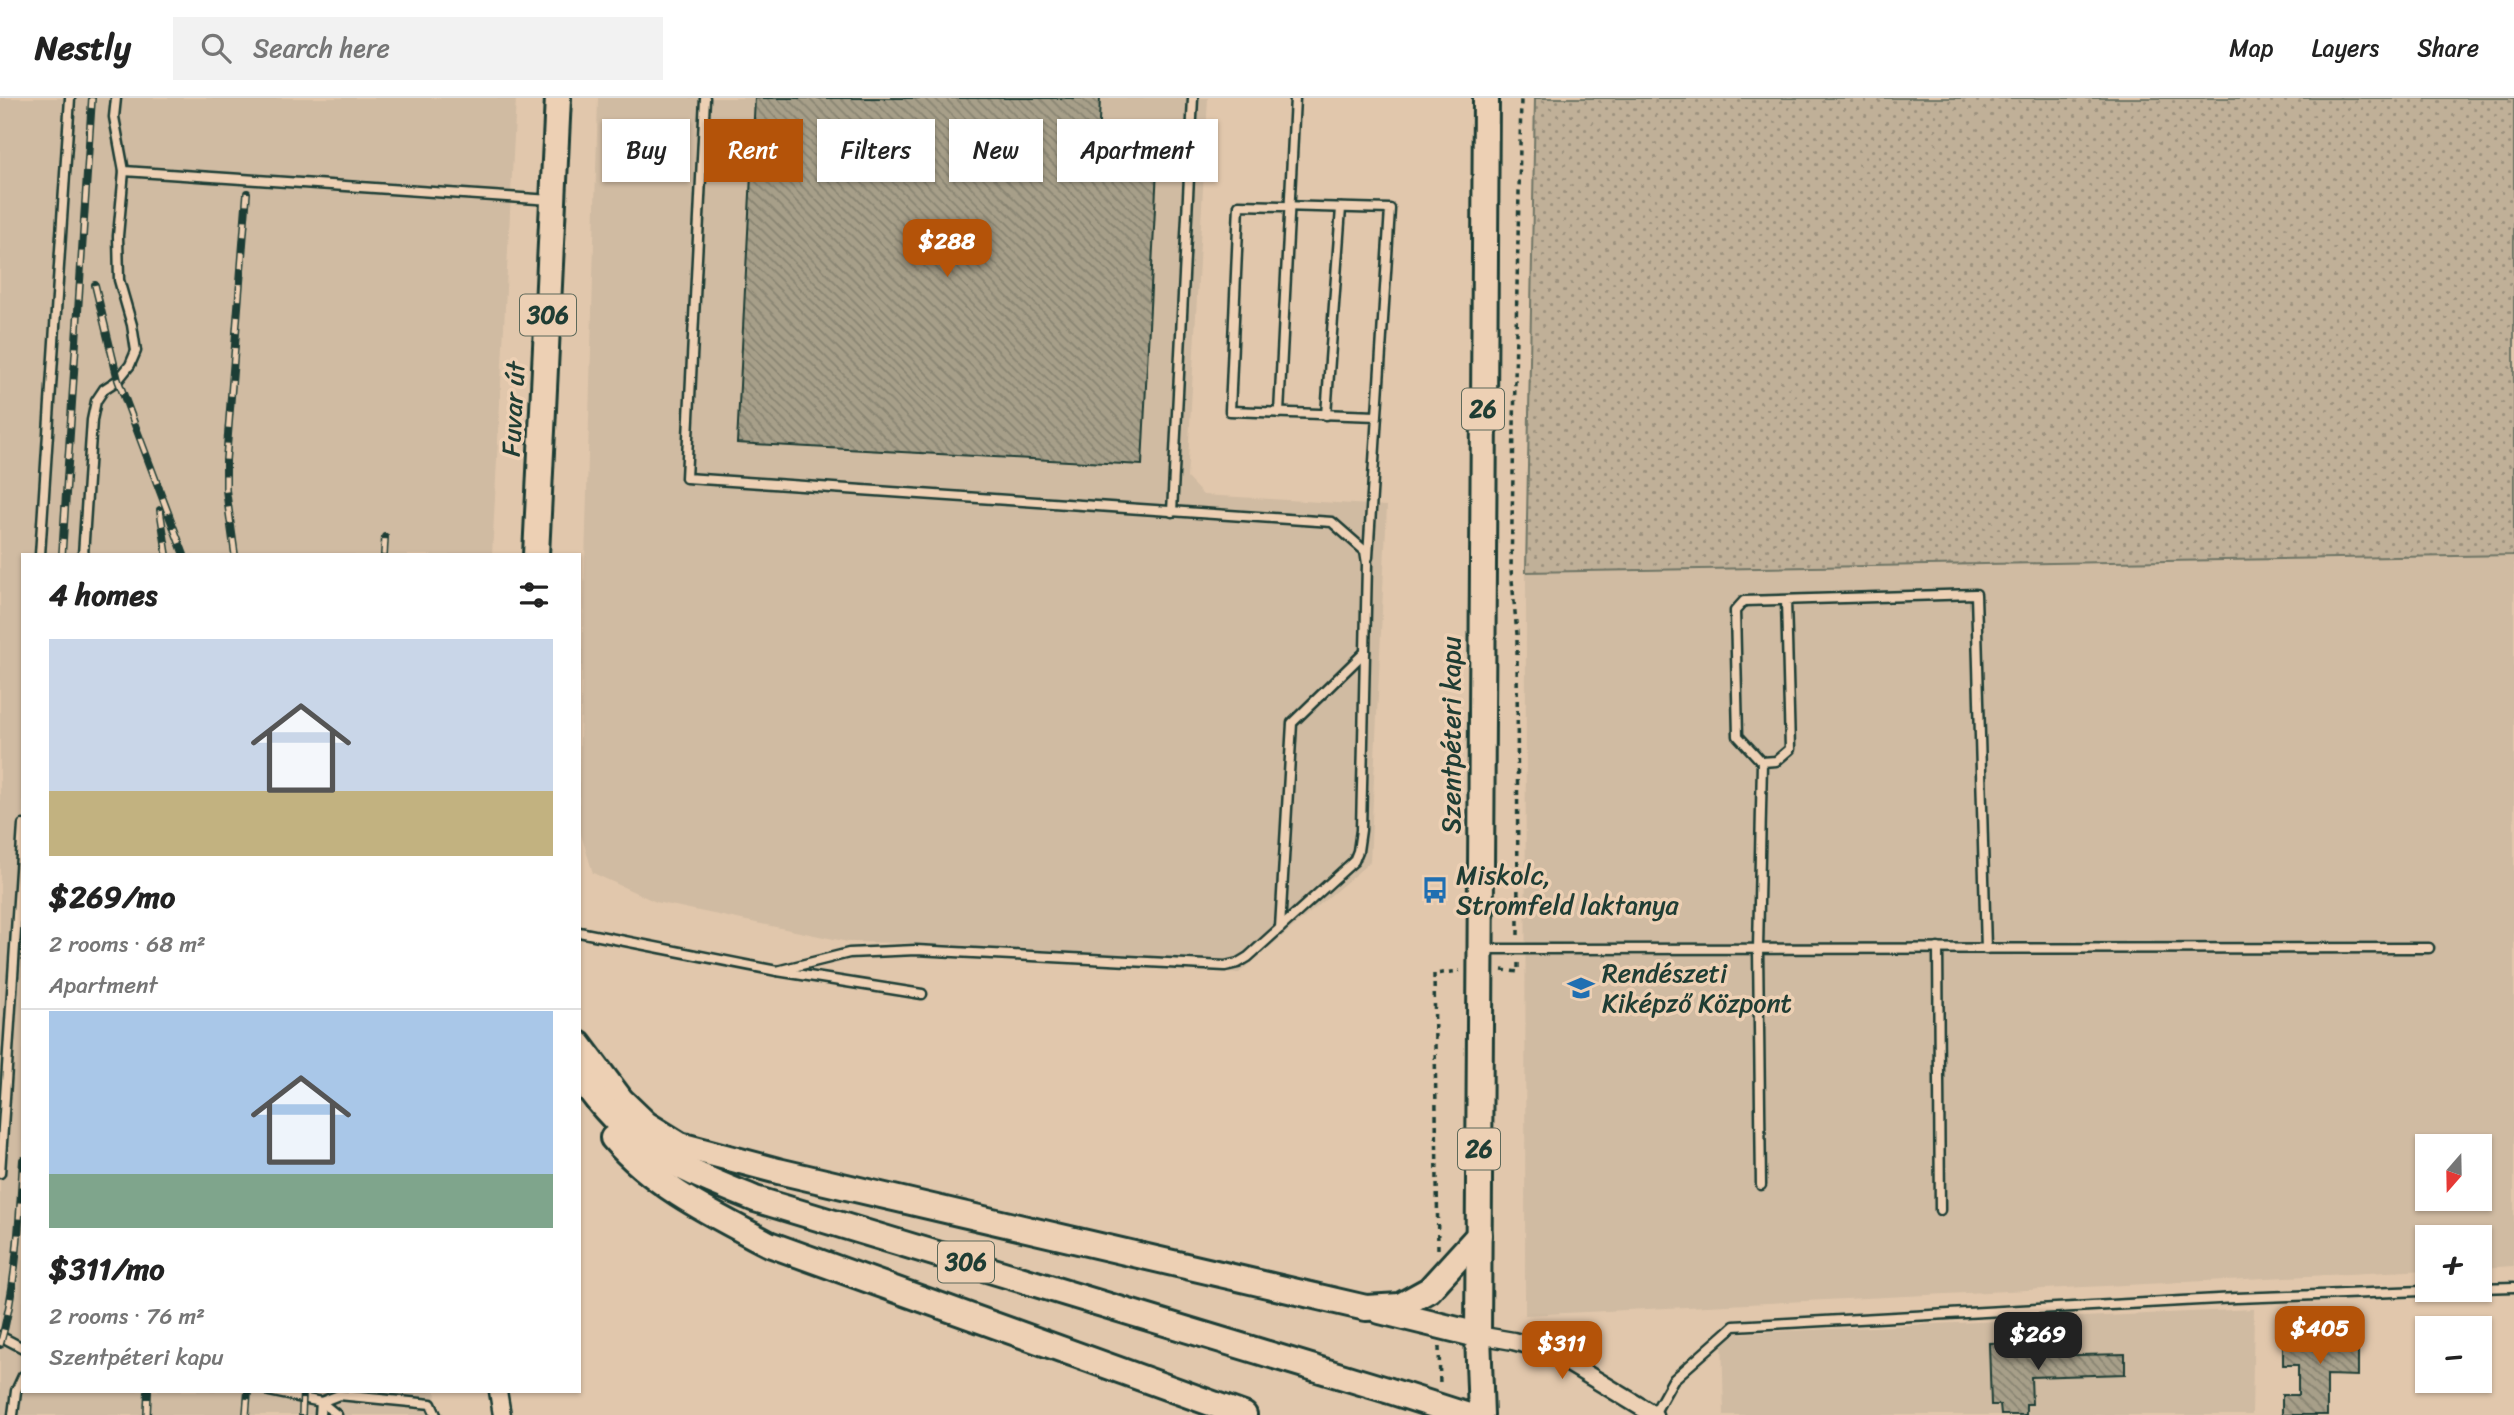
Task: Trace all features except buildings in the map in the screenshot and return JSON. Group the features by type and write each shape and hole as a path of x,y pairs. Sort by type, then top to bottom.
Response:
{"main road":[{"name":"Fuvar út","path":"536,553 558,98"},
{"name":"Szentpéteri kapu","path":"1481,1415 1478,1335 1486,98"},
{"path":"581,1047 621,1100 646,1124 680,1145 778,1171 1478,1335"},
{"name":"306","path":"581,1078 599,1104 627,1133 647,1148 682,1168 755,1199 1465,1415"},
{"path":"581,1099 621,1147 656,1180 769,1244 1244,1415"},
{"path":"1366,1308 1399,1306 1429,1290 1479,1236"}],"street":[{"path":"1478,1335 1513,1340 1547,1350 1654,1415"},
{"path":"498,1393 502,1415"}],"lane":[{"path":"40,553 70,98"},
{"path":"83,553 92,420 96,401 104,389 118,380 130,365 136,351 132,325 119,280 118,236 124,171 114,117 116,98"},
{"path":"705,98 686,478 1332,522 1364,551 1367,564"},
{"path":"1172,512 1193,98"},
{"path":"1279,413 1295,98"},
{"path":"124,171 553,200"},
{"path":"776,971 849,953 916,950 1225,967 1248,957 1354,861 1361,830 1367,564 1377,416 1390,209 1238,205 1230,411 1377,416"},
{"path":"1326,415 1341,208"},
{"path":"1761,1185 1758,949 1762,762 1738,736 1735,611 1744,601 1976,594 1986,948"},
{"path":"1762,762 1776,761 1790,750 1786,600"},
{"path":"1280,928 1292,723 1365,652"},
{"path":"0,1173 21,855"},
{"path":"581,932 776,971 922,994"},
{"path":"1938,948 1940,1210"},
{"path":"1480,959 1518,949 2429,948"},
{"path":"2492,1288 2514,1287"},
{"path":"1654,1415 1673,1380 1734,1326 2236,1298 2415,1291"},
{"path":"0,1336 21,1347"},
{"path":"13,1415 16,1391 21,1380"},
{"path":"278,1393 321,1402 337,1415"},
{"path":"321,1402 339,1395 430,1404 436,1415"},
{"path":"320,1415 321,1402"}],"path":[{"path":"1438,1278 1434,974 1480,959 1518,972 1517,634 1511,569 1521,98"},
{"path":"1438,1326 1440,1390"}],"shaded area":[{"path":"0,98 516,98 492,553 21,553 21,1393 436,1393 434,1415 0,1415"},
{"path":"598,98 1208,98 1207,119 1057,119 1057,182 1203,182 1187,478 1203,495 1387,506 1370,862 1239,973 906,943 848,942 656,902 593,873 581,834 581,706"},
{"path":"1535,98 2514,98 2514,555 1526,572"},
{"path":"2514,555 2514,1266 2492,1267 2492,1225 2415,1225 2415,1271 1525,1315 1526,572"},
{"path":"2254,1309 2252,1415 1724,1415 1722,1334"}],"railway":[{"path":"62,553 92,98"},
{"path":"235,553 226,490 226,460 247,193"},
{"path":"95,285 118,380 183,553"},
{"path":"160,510 167,553"},
{"path":"384,553 385,537"},
{"path":"0,1345 14,1277 21,1188"},
{"path":"147,1415 148,1393"},
{"path":"246,1415 248,1393"},
{"path":"302,1415 303,1393"}],"place":[{"name":"Miskolc, Stromfeld laktanya","path":"1435,890"},
{"name":"Rendészeti Kiképző Központ","path":"1581,988"}]}
